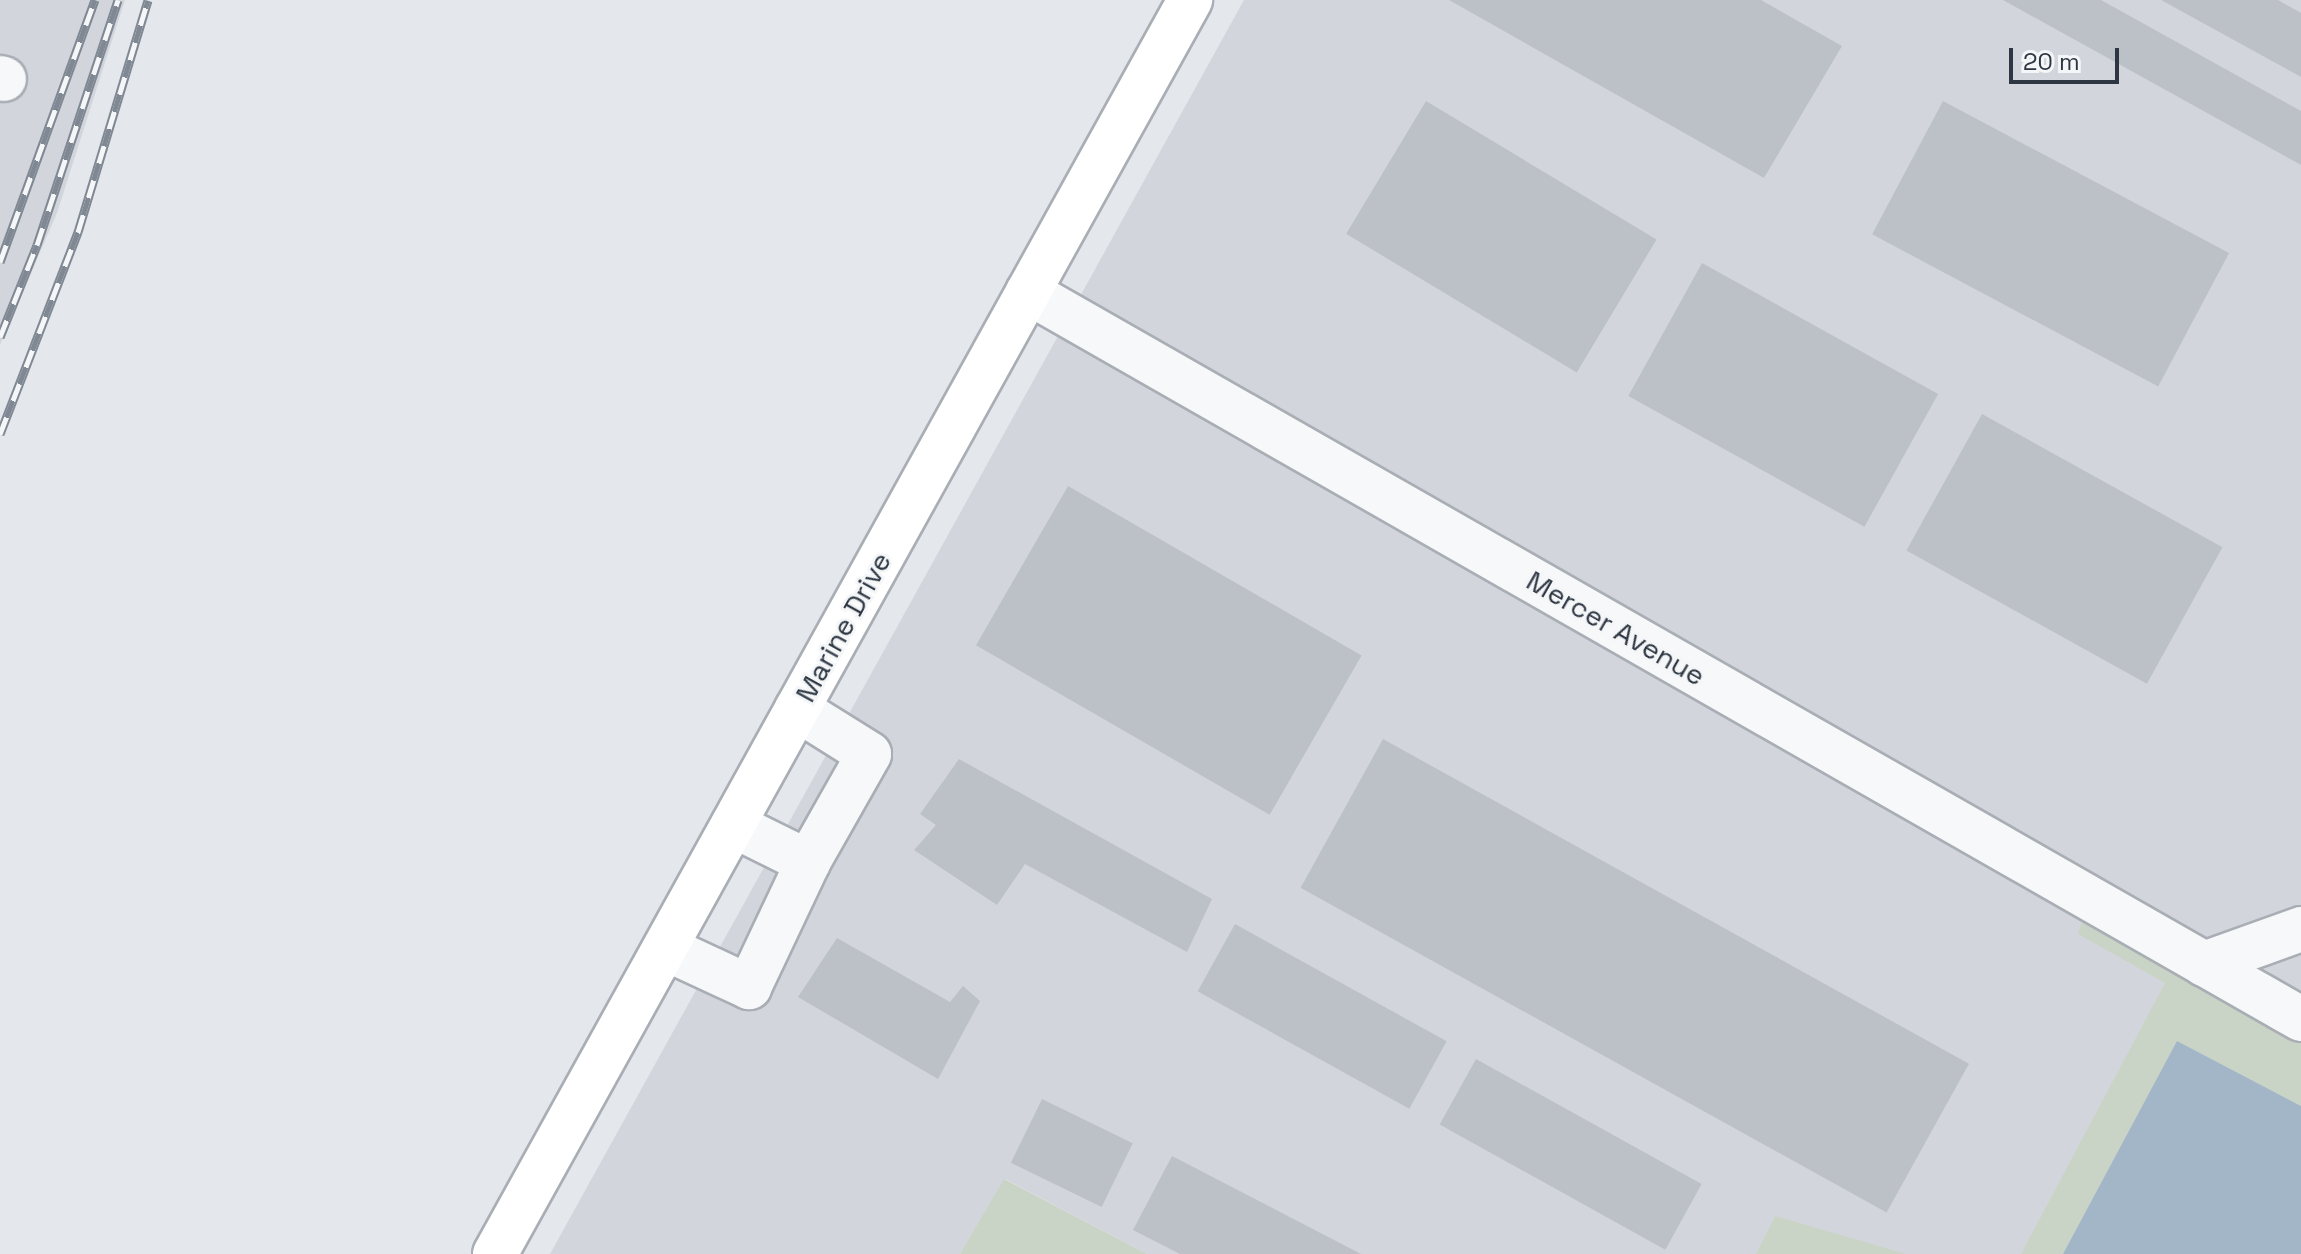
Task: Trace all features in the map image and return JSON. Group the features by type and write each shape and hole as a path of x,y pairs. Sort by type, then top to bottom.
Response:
{"main road":[{"name":"Marine Drive","path":"495,1254 1190,0"}],"lane":[{"name":"Mercer Avenue","path":"1028,292 2301,1019"},
{"path":"665,948 749,987 808,862 869,754 797,709"},
{"path":"733,825 808,862"},
{"path":"2204,964 2301,929"}],"shaded area":[{"path":"0,0 125,0 57,213 0,345"},
{"path":"1244,0 2301,0 2301,1254 1147,1254 1005,1179 960,1254 550,1254"}],"green space":[{"path":"2085,913 2301,1036 2301,1106 2177,1041 2063,1254 2021,1254 2165,983 2078,934"},
{"path":"1004,1179 1147,1254 960,1254"},
{"path":"1775,1216 1906,1254 1756,1254"}],"water":[{"path":"2177,1041 2301,1106 2301,1254 2063,1254"}],"building":[{"path":"1449,0 1761,0 1842,46 1764,178"},
{"path":"2003,0 2101,0 2301,111 2301,165"},
{"path":"2161,0 2278,0 2301,13 2301,77"},
{"path":"1426,101 1657,240 1577,372 1346,234"},
{"path":"1943,101 2229,253 2158,386 1872,234"},
{"path":"1702,263 1938,394 1864,527 1628,396"},
{"path":"1982,414 2223,547 2147,684 1906,550"},
{"path":"1068,486 1362,656 1270,815 976,645"},
{"path":"1383,739 1969,1064 1887,1213 1301,888"},
{"path":"959,759 1212,899 1187,952 1025,864 997,905 914,850 936,825 920,814"},
{"path":"1235,924 1447,1041 1409,1109 1198,991"},
{"path":"837,938 950,1002 963,986 980,1001 938,1079 798,997"},
{"path":"1476,1059 1702,1184 1665,1250 1440,1125"},
{"path":"1042,1099 1133,1143 1102,1207 1011,1163"},
{"path":"1172,1156 1361,1254 1180,1254 1133,1230"}],"railway":[{"path":"0,262 95,0"},
{"path":"0,337 37,245 118,0"},
{"path":"0,434 78,232 148,0"}]}
